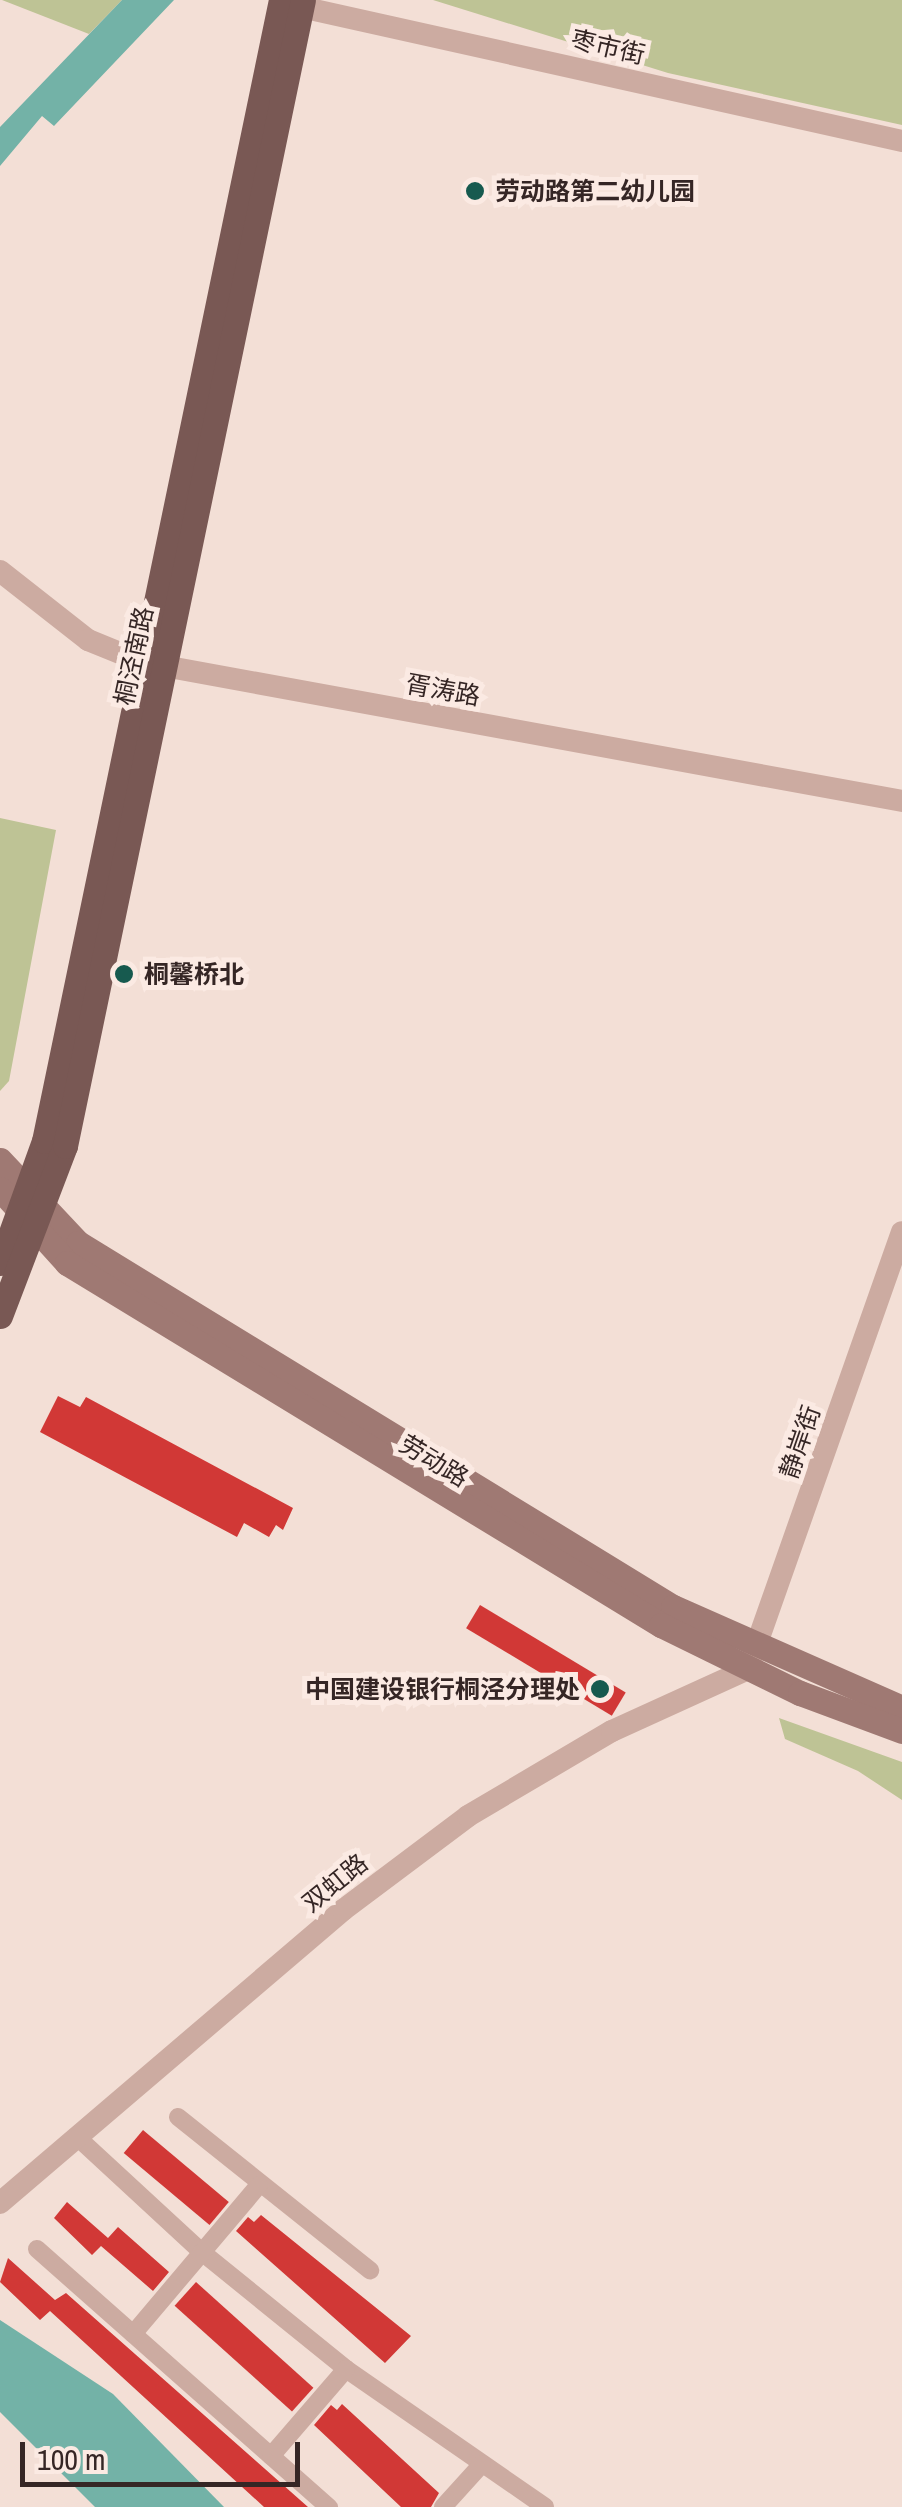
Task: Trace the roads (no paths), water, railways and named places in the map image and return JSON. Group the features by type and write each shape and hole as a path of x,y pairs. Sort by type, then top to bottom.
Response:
{"main road":[{"name":"桐泾南路","path":"0,1263 33,1210 65,1146 152,664 295,2"},
{"name":"劳动路","path":"0,1160 68,1263 673,1632 902,1708"},
{"name":"劳动路","path":"0,1188 33,1210"},
{"name":"桐泾南路","path":"0,1316 33,1210"},
{"name":"劳动路","path":"753,1659 902,1731"}],"street":[{"name":"枣市街","path":"295,2 902,141"},
{"name":"胥涛路","path":"0,572 88,640 152,664 902,801"},
{"name":"静岸街","path":"753,1659 902,1232"},
{"name":"双虹路","path":"0,2203 343,1910 468,1816 612,1731 753,1659"},
{"path":"178,2116 259,2185 370,2270"},
{"path":"76,2136 203,2253 346,2369 545,2507"},
{"path":"133,2334 259,2185"},
{"path":"37,2249 329,2507"},
{"path":"271,2456 346,2369"},
{"path":"444,2507 482,2464"}],"water":[{"path":"122,0 174,0 54,126 42,116 0,166 0,127"},
{"path":"0,2320 113,2394 224,2507 95,2507 0,2412"}],"place":[{"name":"劳动路第二幼儿园","path":"475,191"},
{"name":"桐馨桥北","path":"124,974"},
{"name":"中国建设银行桐泾分理处","path":"600,1689"}]}
